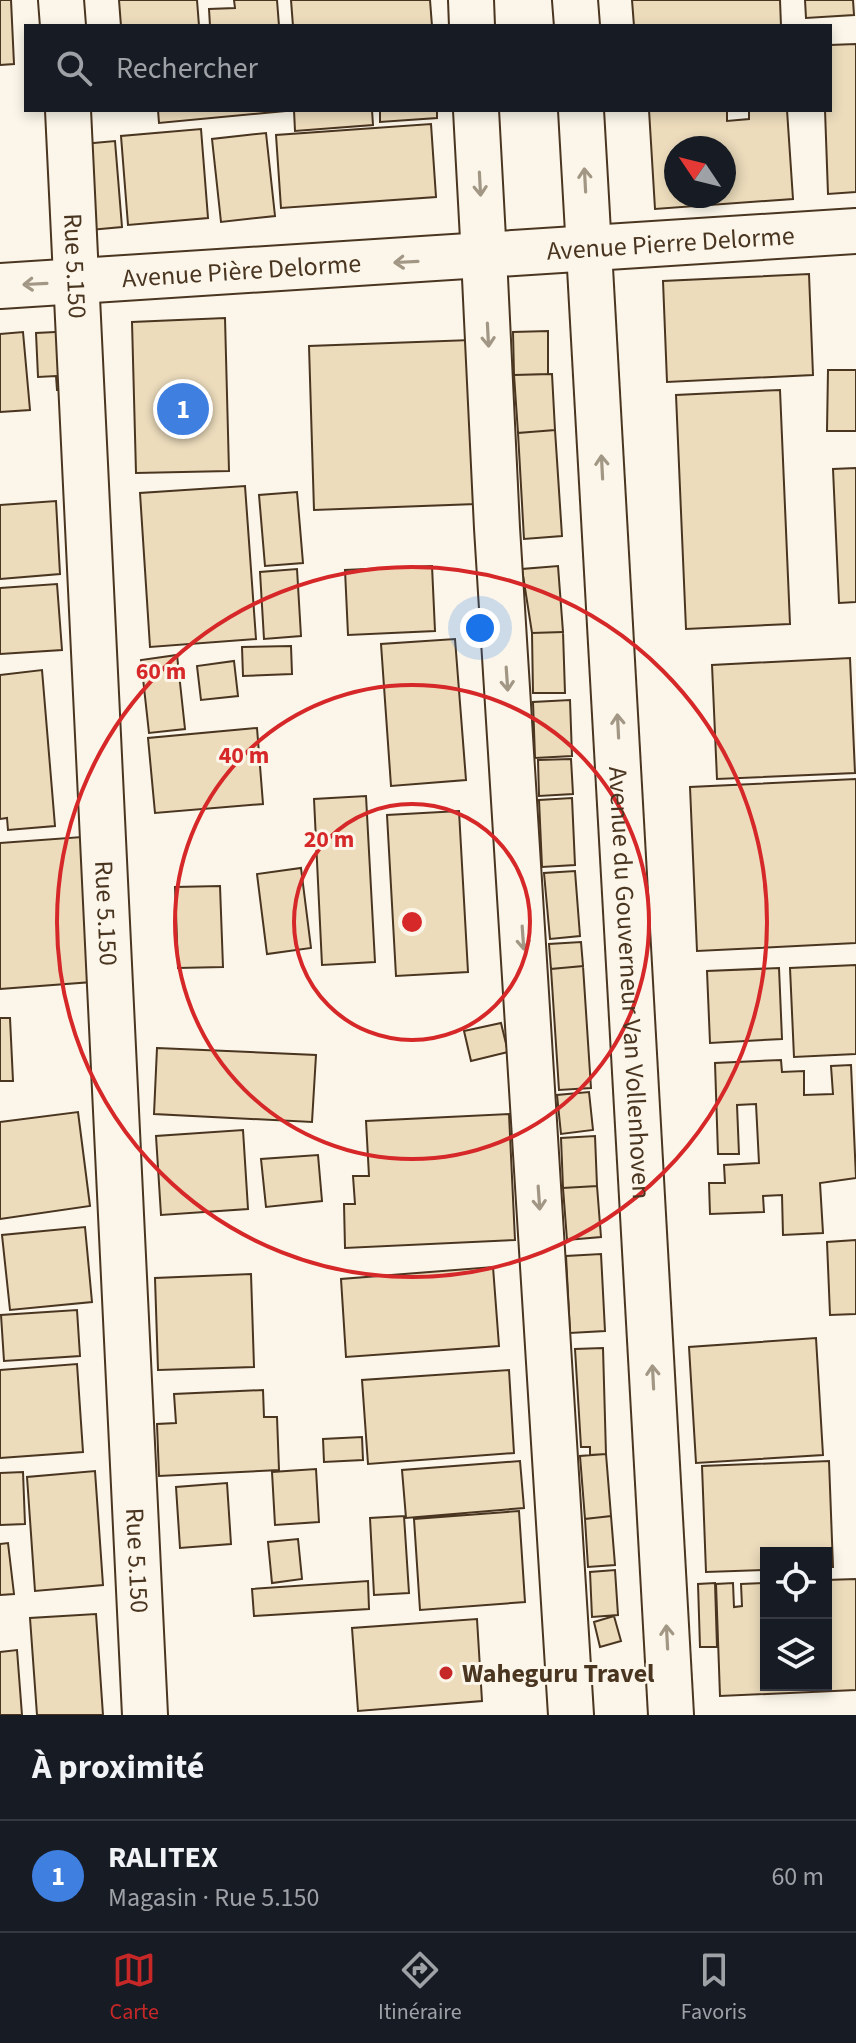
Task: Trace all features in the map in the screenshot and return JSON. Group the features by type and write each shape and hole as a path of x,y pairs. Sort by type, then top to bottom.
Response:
{"main road":[{"path":"61,0 63,24"},
{"path":"471,0 472,24"},
{"path":"575,0 577,24"},
{"name":"Rue 5.150","path":"68,112 145,1715"},
{"path":"476,112 498,544 571,1715"},
{"name":"Avenue du Gouverneur Van Vollenhoven","path":"581,112 671,1715"},
{"name":"Avenue Pierre Delorme","path":"484,257 856,231"},
{"name":"Avenue Pière Delorme","path":"0,286 484,257"}],"building":[{"path":"0,0 11,0 14,64 0,65"},
{"path":"119,0 197,0 199,24 121,24"},
{"path":"234,0 277,0 279,24 210,24 209,9 235,8"},
{"path":"291,0 430,0 432,24 293,24"},
{"path":"632,0 780,0 781,24 634,24"},
{"path":"805,0 853,0 854,15 806,18"},
{"path":"856,44 856,192 828,194 825,112 832,112 832,45"},
{"path":"158,112 274,112 159,123"},
{"path":"294,112 372,112 373,125 295,131"},
{"path":"380,112 437,112 437,118 380,122"},
{"path":"649,112 727,112 727,121 749,119 749,112 787,112 793,199 736,203 736,136 664,136 664,208 669,208 655,209"},
{"path":"431,124 436,197 281,208 276,135"},
{"path":"201,129 208,218 128,225 121,136"},
{"path":"266,133 275,216 221,222 212,139"},
{"path":"115,141 122,227 90,230 83,144"},
{"path":"809,274 813,375 667,382 663,281"},
{"path":"225,318 229,471 136,473 132,322"},
{"path":"75,331 78,389 57,390 56,376 38,377 36,333"},
{"path":"548,331 548,374 514,375 513,332"},
{"path":"23,332 30,410 0,412 0,334"},
{"path":"471,340 476,504 314,510 309,346"},
{"path":"828,370 856,370 856,431 827,431"},
{"path":"552,374 555,430 518,433 514,375"},
{"path":"780,390 790,624 686,629 676,395"},
{"path":"555,430 562,536 524,539 518,433"},
{"path":"856,468 856,602 839,603 833,469"},
{"path":"245,486 256,639 150,647 140,493"},
{"path":"297,492 303,563 265,566 259,495"},
{"path":"56,501 60,574 0,579 0,505"},
{"path":"432,566 435,631 348,635 345,570"},
{"path":"558,566 563,632 532,633 522,569"},
{"path":"297,569 301,636 264,639 260,572"},
{"path":"57,584 62,650 0,654 0,588"},
{"path":"563,632 565,693 533,693 532,633"},
{"path":"455,639 466,780 391,786 381,644"},
{"path":"291,646 292,674 243,676 242,647"},
{"path":"177,655 185,729 149,733 141,660"},
{"path":"850,658 855,773 717,779 712,665"},
{"path":"234,661 238,696 201,700 197,666"},
{"path":"42,670 55,826 8,830 7,818 0,819 0,675"},
{"path":"570,700 572,756 535,758 533,702"},
{"path":"257,728 263,804 155,813 148,738"},
{"path":"571,759 573,794 539,796 538,760"},
{"path":"856,779 856,943 697,951 690,787"},
{"path":"366,796 375,962 322,965 314,799"},
{"path":"572,798 575,865 542,867 539,800"},
{"path":"459,811 468,972 396,976 387,815"},
{"path":"82,837 92,982 0,989 0,843"},
{"path":"301,868 311,948 267,954 257,874"},
{"path":"575,871 580,936 550,939 544,873"},
{"path":"220,886 223,967 178,968 175,887"},
{"path":"581,942 583,966 551,969 549,944"},
{"path":"856,965 856,1054 794,1057 790,968"},
{"path":"583,966 591,1088 559,1090 551,969"},
{"path":"779,968 782,1039 710,1043 707,971"},
{"path":"0,1018 10,1018 13,1081 0,1081"},
{"path":"501,1023 508,1052 471,1061 464,1031"},
{"path":"157,1048 316,1055 312,1122 154,1114"},
{"path":"781,1060 782,1072 804,1071 804,1095 833,1094 831,1066 851,1065 856,1178 820,1183 823,1233 783,1235 782,1195 763,1196 764,1212 710,1214 709,1183 725,1183 724,1165 759,1163 756,1104 737,1105 739,1154 718,1154 715,1063"},
{"path":"589,1092 593,1130 561,1134 557,1095"},
{"path":"78,1112 90,1206 0,1219 0,1122"},
{"path":"509,1114 515,1240 345,1248 344,1204 355,1204 353,1176 369,1176 366,1121"},
{"path":"243,1130 248,1209 161,1215 156,1136"},
{"path":"595,1136 597,1186 563,1188 561,1138"},
{"path":"318,1155 322,1201 266,1207 261,1159"},
{"path":"597,1186 601,1237 567,1240 563,1188"},
{"path":"85,1227 92,1302 10,1310 2,1235"},
{"path":"856,1240 856,1314 830,1315 827,1242"},
{"path":"601,1254 605,1331 570,1333 566,1256"},
{"path":"493,1267 499,1346 346,1357 341,1279"},
{"path":"251,1274 254,1367 158,1370 155,1278"},
{"path":"77,1310 80,1356 4,1361 1,1315"},
{"path":"816,1338 823,1455 696,1463 689,1347"},
{"path":"603,1348 606,1454 590,1455 590,1447 581,1447 575,1349"},
{"path":"77,1364 83,1452 0,1458 0,1370"},
{"path":"509,1370 514,1453 368,1464 362,1380"},
{"path":"263,1390 264,1417 277,1417 279,1470 159,1476 157,1424 176,1423 174,1394"},
{"path":"362,1437 363,1460 324,1462 323,1439"},
{"path":"606,1454 611,1516 585,1519 580,1456"},
{"path":"520,1461 524,1508 406,1518 402,1470"},
{"path":"829,1461 833,1567 832,1547 760,1547 760,1570 706,1572 702,1466"},
{"path":"316,1469 319,1522 275,1525 272,1472"},
{"path":"95,1471 103,1585 35,1591 27,1477"},
{"path":"23,1472 25,1524 0,1525 0,1473"},
{"path":"227,1483 231,1544 180,1548 176,1487"},
{"path":"519,1511 525,1602 420,1610 414,1519"},
{"path":"404,1516 409,1593 374,1595 370,1518"},
{"path":"611,1516 615,1565 588,1567 585,1519"},
{"path":"298,1539 302,1579 272,1583 268,1542"},
{"path":"8,1543 14,1594 0,1595 0,1544"},
{"path":"615,1570 618,1615 592,1617 590,1572"},
{"path":"856,1579 856,1690 720,1696 716,1584 733,1583 734,1607 742,1606 741,1584 760,1583 760,1691 832,1691 832,1580"},
{"path":"368,1581 369,1609 254,1616 252,1589"},
{"path":"715,1583 717,1647 700,1647 698,1584"},
{"path":"96,1614 103,1715 37,1715 30,1618"},
{"path":"614,1616 621,1641 600,1647 594,1622"},
{"path":"477,1619 482,1701 358,1711 352,1628"},
{"path":"17,1650 22,1715 0,1715 0,1652"}],"place":[{"name":"RALITEX","path":"183,409"},
{"name":"Waheguru Travel","path":"446,1673"}]}
